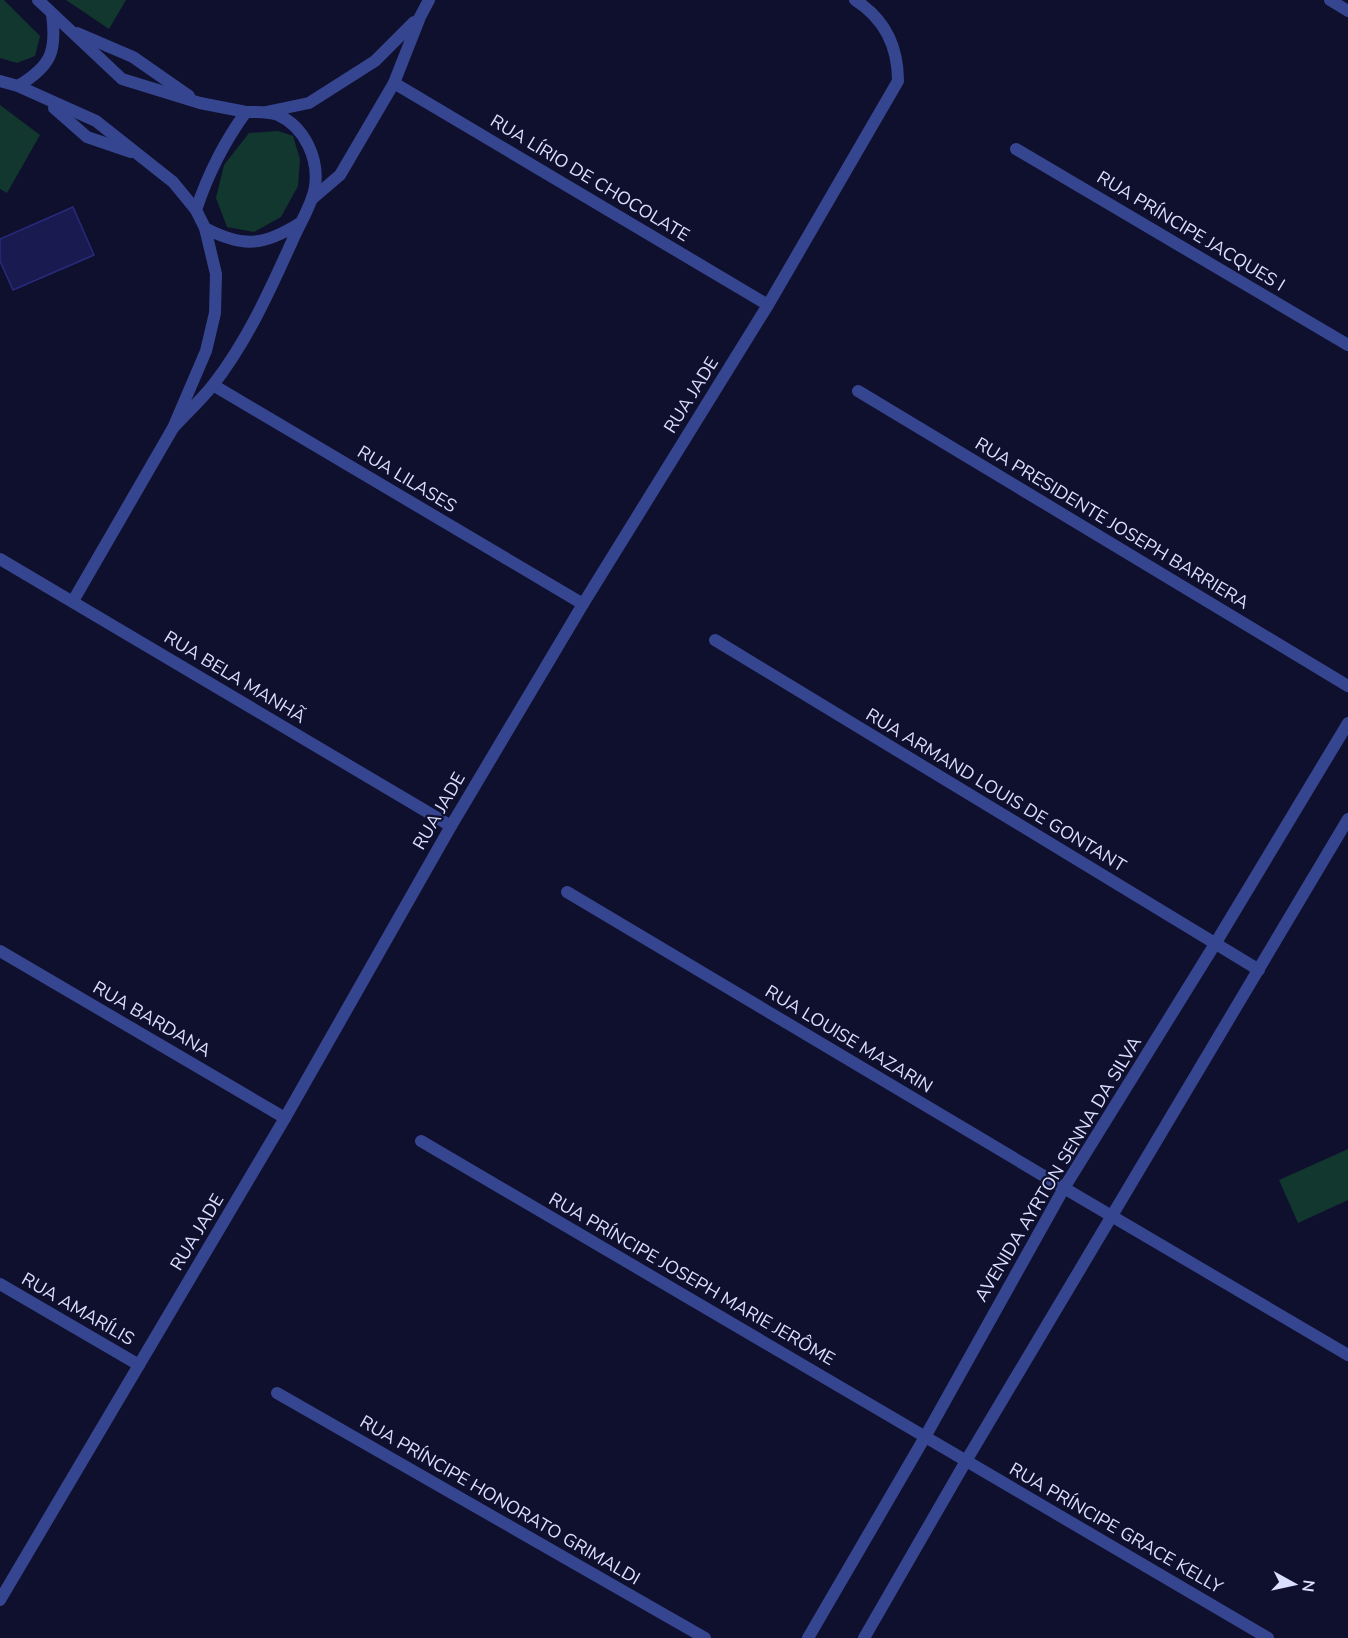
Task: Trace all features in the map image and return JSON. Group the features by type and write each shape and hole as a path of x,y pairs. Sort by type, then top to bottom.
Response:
{"street":[{"path":"38,0 122,79 200,103 246,112 266,112 309,103 375,61 420,17"},
{"path":"312,199 340,175 394,83 429,0"},
{"name":"RUA JADE","path":"0,1600 285,1118 451,826 583,604 768,305 898,81 898,63 892,40 870,11 855,0"},
{"path":"1330,0 1348,10"},
{"path":"18,86 37,75 50,57 55,36 52,14"},
{"path":"69,30 133,57 200,103"},
{"path":"0,81 18,86 96,121 173,182 196,210 205,228 216,274 216,313 206,351 173,428 73,601"},
{"name":"RUA LÍRIO DE CHOCOLATE","path":"394,83 768,305"},
{"path":"44,99 87,137 143,157"},
{"path":"196,210 214,164 246,112"},
{"path":"173,428 213,385 250,328 312,199 316,172 312,155 303,136 289,121 266,112"},
{"name":"RUA PRÍNCIPE JACQUES I","path":"1016,149 1348,345"},
{"path":"205,228 231,240 250,242 274,238 300,223"},
{"name":"RUA LILASES","path":"213,385 583,604"},
{"name":"RUA PRESIDENTE JOSEPH BARRIERA","path":"858,391 1348,686"},
{"name":"RUA BELA MANHÃ","path":"0,559 451,826"},
{"name":"RUA ARMAND LOUIS DE GONTANT","path":"715,640 1259,970"},
{"name":"AVENIDA AYRTON SENNA DA SILVA","path":"808,1638 925,1437 1064,1188 1348,723"},
{"path":"864,1638 966,1461 1348,819"},
{"name":"RUA LOUISE MAZARIN","path":"567,892 1348,1355"},
{"name":"RUA BARDANA","path":"0,951 285,1118"},
{"name":"RUA PRÍNCIPE JOSEPH MARIE JERÔME","path":"421,1141 945,1448"},
{"name":"RUA AMARÍLIS","path":"0,1284 139,1365"},
{"name":"RUA PRÍNCIPE HONORATO GRIMALDI","path":"277,1393 705,1638"},
{"name":"RUA PRÍNCIPE GRACE KELLY","path":"945,1448 1268,1638"}],"green space":[{"path":"0,0 4,0 40,36 35,56 17,63 0,58"},
{"path":"66,0 126,0 109,29"},
{"path":"0,105 40,135 7,193 0,189"},
{"path":"278,131 293,136 300,159 298,186 281,217 254,232 227,227 216,198 224,165 249,133"},
{"path":"1348,1149 1348,1200 1298,1223 1279,1180"}],"building":[{"path":"73,207 94,255 13,290 0,261 0,239"}]}
